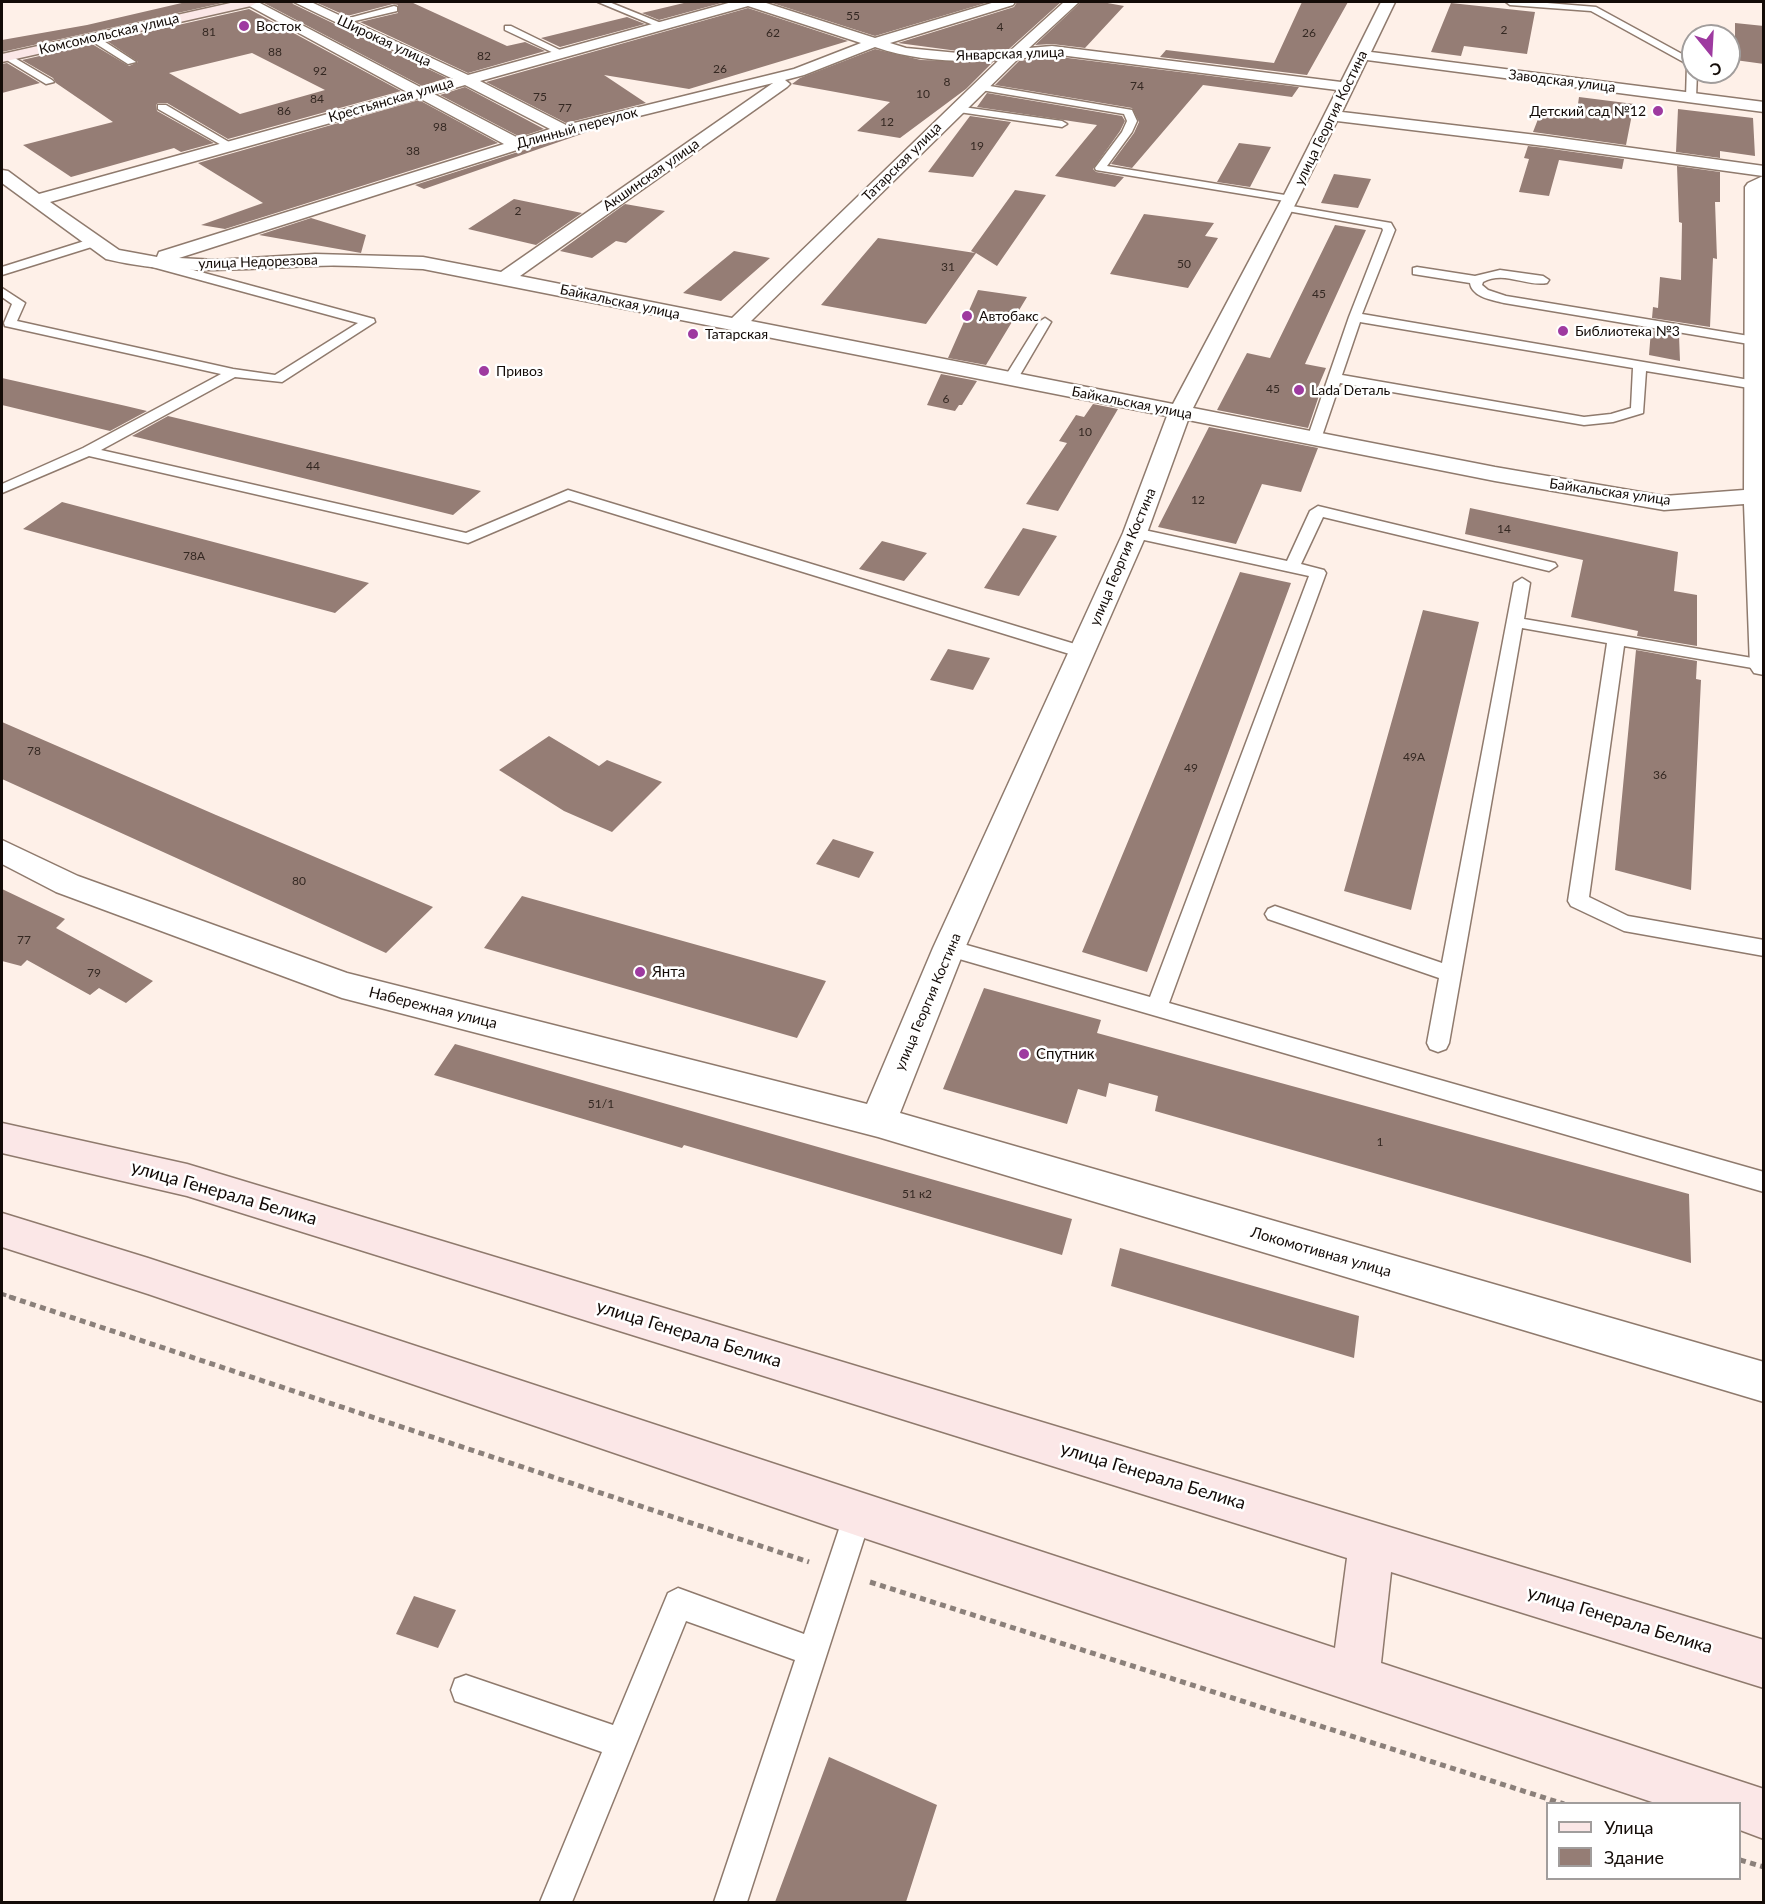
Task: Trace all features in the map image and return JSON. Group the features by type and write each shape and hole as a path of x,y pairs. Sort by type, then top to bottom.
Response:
{"main road":[{"name":"Комсомольская улица","path":"5,58 250,2"},
{"name":"улица Генерала Белика","path":"2,1138 187,1180 1764,1664"},
{"path":"2,1230 148,1276 858,1514 1732,1802"},
{"path":"1355,1678 1372,1544"},
{"path":"1741,1805 1764,1814"}],"street":[{"name":"Широкая улица","path":"250,2 517,144"},
{"name":"Широкая улица","path":"301,2 465,79 564,130"},
{"name":"Крестьянская улица","path":"36,200 420,91 746,2"},
{"name":"Январская улица","path":"751,2 873,43 915,53 958,57 1012,55 1052,50 1346,87"},
{"name":"Длинный переулок","path":"149,262 564,130 799,72 873,43 1008,2"},
{"name":"Татарская улица","path":"735,326 956,108 1072,2"},
{"name":"улица Георгия Костина","path":"878,1122 949,948 1135,533 1180,412 1288,204 1388,2"},
{"name":"Заводская улица","path":"1361,55 1764,107"},
{"name":"Акшинская улица","path":"504,279 799,72"},
{"path":"1332,116 1533,139 1764,171"},
{"name":"улица Недорезова","path":"2,175 112,255 149,262 216,266 315,260 423,263 504,279"},
{"path":"1764,181 1754,187 1759,274 1755,385 1764,666"},
{"name":"Байкальская улица","path":"504,279 1495,474 1664,502 1760,495"},
{"name":"Набережная улица","path":"2,851 68,884 342,985 878,1122"},
{"name":"Локомотивная улица","path":"878,1122 1764,1382"}],"lane":[{"path":"602,2 661,25"},
{"path":"1510,2 1593,9 1692,63 1692,98"},
{"path":"342,21 394,9"},
{"path":"508,28 561,53"},
{"path":"93,38 131,62"},
{"path":"5,58 49,82"},
{"path":"978,87 1128,112 1132,121 1127,132 1100,168 1387,225 1389,230 1355,316 1314,439"},
{"path":"162,107 229,145"},
{"path":"956,108 1062,124"},
{"path":"2,271 94,242"},
{"path":"2,292 19,303 10,323 233,373 277,379 369,322 149,262"},
{"path":"1417,271 1477,280 1484,275 1501,274 1543,280"},
{"path":"1477,280 1476,286 1484,293 1504,299 1755,341"},
{"path":"1355,316 1755,385"},
{"path":"1010,380 1045,322"},
{"path":"1335,378 1584,421 1613,418 1638,411 1640,365"},
{"path":"2,489 88,451 233,373"},
{"path":"88,451 468,538 568,495 1082,652"},
{"path":"1292,567 1318,511 1549,566"},
{"path":"1135,533 1318,573 1157,1007"},
{"path":"1438,1043 1522,584"},
{"path":"1515,621 1764,666"},
{"path":"1616,639 1578,901 1624,923 1764,948"},
{"path":"1275,914 1450,974"},
{"path":"949,948 1764,1182"},
{"path":"731,1902 858,1514"},
{"path":"556,1902 678,1603 813,1652"},
{"path":"466,1690 621,1743"}],"path":[{"path":"2,1294 839,1572 1561,1802"},
{"path":"1741,1860 1764,1867"}],"building":[{"path":"186,2 227,2 2,52 2,40 87,25"},
{"path":"262,2 292,2 447,78 422,86"},
{"path":"315,2 411,2 507,46 525,42 545,51 468,73 360,22 398,13 398,5 393,4 347,16"},
{"path":"688,2 725,2 659,20 642,13"},
{"path":"769,2 989,2 875,36"},
{"path":"1017,2 1061,2 1009,49 958,51 898,43 1014,7"},
{"path":"1081,2 1102,2 1124,6 1085,48 1052,44 1035,45"},
{"path":"1302,2 1348,2 1307,75 1160,57 1166,50 1274,63"},
{"path":"1451,3 1535,12 1527,54 1464,46 1461,56 1431,52"},
{"path":"748,8 848,41 689,89 604,75 646,103 566,123 486,82"},
{"path":"249,9 401,91 228,139 167,103 158,103 157,111 214,143 181,152 174,148 71,177 23,145 113,122 56,83 53,78 22,60 92,44 129,66 138,62 107,41","holes":["252,53 325,90 240,114 169,73"]},
{"path":"627,17 645,24 560,47 541,38"},
{"path":"1735,23 1764,26 1764,64 1741,61 1741,24"},
{"path":"875,49 921,60 993,62 966,89 900,138 857,131 890,102 792,84 800,78"},
{"path":"1052,56 1299,87 1292,97 1203,85 1132,168 1111,164 1134,133 1139,122 1132,108 995,85 1019,61"},
{"path":"7,63 40,83 2,93 2,64"},
{"path":"465,87 544,129 520,137 440,95"},
{"path":"987,93 1122,116 1125,121 1120,131 1093,169 1096,172 1124,177 1115,187 1055,176 1097,125 977,107"},
{"path":"1579,97 1634,104 1626,145 1533,132 1540,114 1576,118"},
{"path":"419,100 498,143 225,229 201,225 263,203 198,163"},
{"path":"1678,109 1753,118 1755,156 1720,151 1720,158 1676,152"},
{"path":"970,116 1011,122 973,177 928,172"},
{"path":"596,129 424,189 415,185 571,135"},
{"path":"1239,143 1271,147 1250,187 1217,182"},
{"path":"1528,146 1624,159 1622,169 1559,160 1549,196 1519,192 1529,159 1524,158"},
{"path":"1677,166 1720,172 1720,202 1715,202 1717,259 1713,258 1710,327 1652,318 1653,307 1658,308 1660,277 1681,280 1682,223 1679,222"},
{"path":"1334,174 1371,179 1358,208 1321,203"},
{"path":"1015,190 1046,195 997,266 976,253 926,324 821,305 878,238 975,253 971,251"},
{"path":"514,199 582,213 536,245 468,229"},
{"path":"625,204 665,211 626,243 616,241 592,258 560,251"},
{"path":"1144,214 1214,223 1205,236 1218,238 1188,288 1110,274"},
{"path":"311,218 366,235 361,253 259,235"},
{"path":"1335,225 1366,230 1305,364 1326,368 1318,387 1322,387 1308,428 1217,410 1247,353 1270,358"},
{"path":"734,251 770,258 721,301 683,293"},
{"path":"978,290 1027,297 986,365 948,358"},
{"path":"1651,330 1679,335 1680,361 1649,355"},
{"path":"941,374 977,381 962,405 959,405 955,411 927,405"},
{"path":"2,378 147,411 110,431 2,405"},
{"path":"1093,404 1118,409 1058,511 1026,504 1067,443 1059,441 1076,415 1084,417"},
{"path":"168,416 481,491 453,515 132,436"},
{"path":"1209,427 1318,448 1301,492 1262,484 1236,544 1158,527"},
{"path":"62,502 369,583 335,613 23,529"},
{"path":"1470,508 1678,552 1674,591 1697,595 1697,646 1637,636 1638,631 1571,617 1583,560 1465,534"},
{"path":"1023,528 1057,536 1019,596 984,588"},
{"path":"882,541 927,553 904,581 859,569"},
{"path":"1240,572 1291,583 1147,972 1082,952"},
{"path":"1423,610 1479,622 1411,910 1344,891"},
{"path":"948,649 990,658 973,690 930,680"},
{"path":"1636,650 1697,661 1696,679 1701,680 1691,890 1615,870"},
{"path":"2,722 433,907 386,953 2,779"},
{"path":"549,736 599,766 607,760 662,782 612,832 564,811 499,770"},
{"path":"833,839 874,852 859,878 816,864"},
{"path":"2,889 65,919 56,928 153,981 126,1003 99,988 90,995 27,960 21,966 2,961"},
{"path":"522,896 826,981 797,1038 484,948"},
{"path":"984,988 1101,1020 1097,1033 1689,1194 1691,1263 1155,1111 1158,1096 1109,1083 1106,1097 1078,1089 1067,1124 943,1089"},
{"path":"455,1044 1072,1219 1062,1255 684,1145 682,1148 434,1075"},
{"path":"1120,1248 1359,1316 1354,1358 1111,1286"},
{"path":"414,1596 456,1610 438,1648 396,1634"},
{"path":"829,1757 937,1805 906,1902 775,1902"}],"place":[{"name":"Восток","path":"244,26"},
{"name":"Детский сад №12","path":"1658,111"},
{"name":"Автобакс","path":"967,316"},
{"name":"Библиотека №3","path":"1563,331"},
{"name":"Татарская","path":"693,334"},
{"name":"Привоз","path":"484,371"},
{"name":"Lada Dеталь","path":"1299,390"},
{"name":"Янта","path":"640,972"},
{"name":"Спутник","path":"1024,1054"}]}
